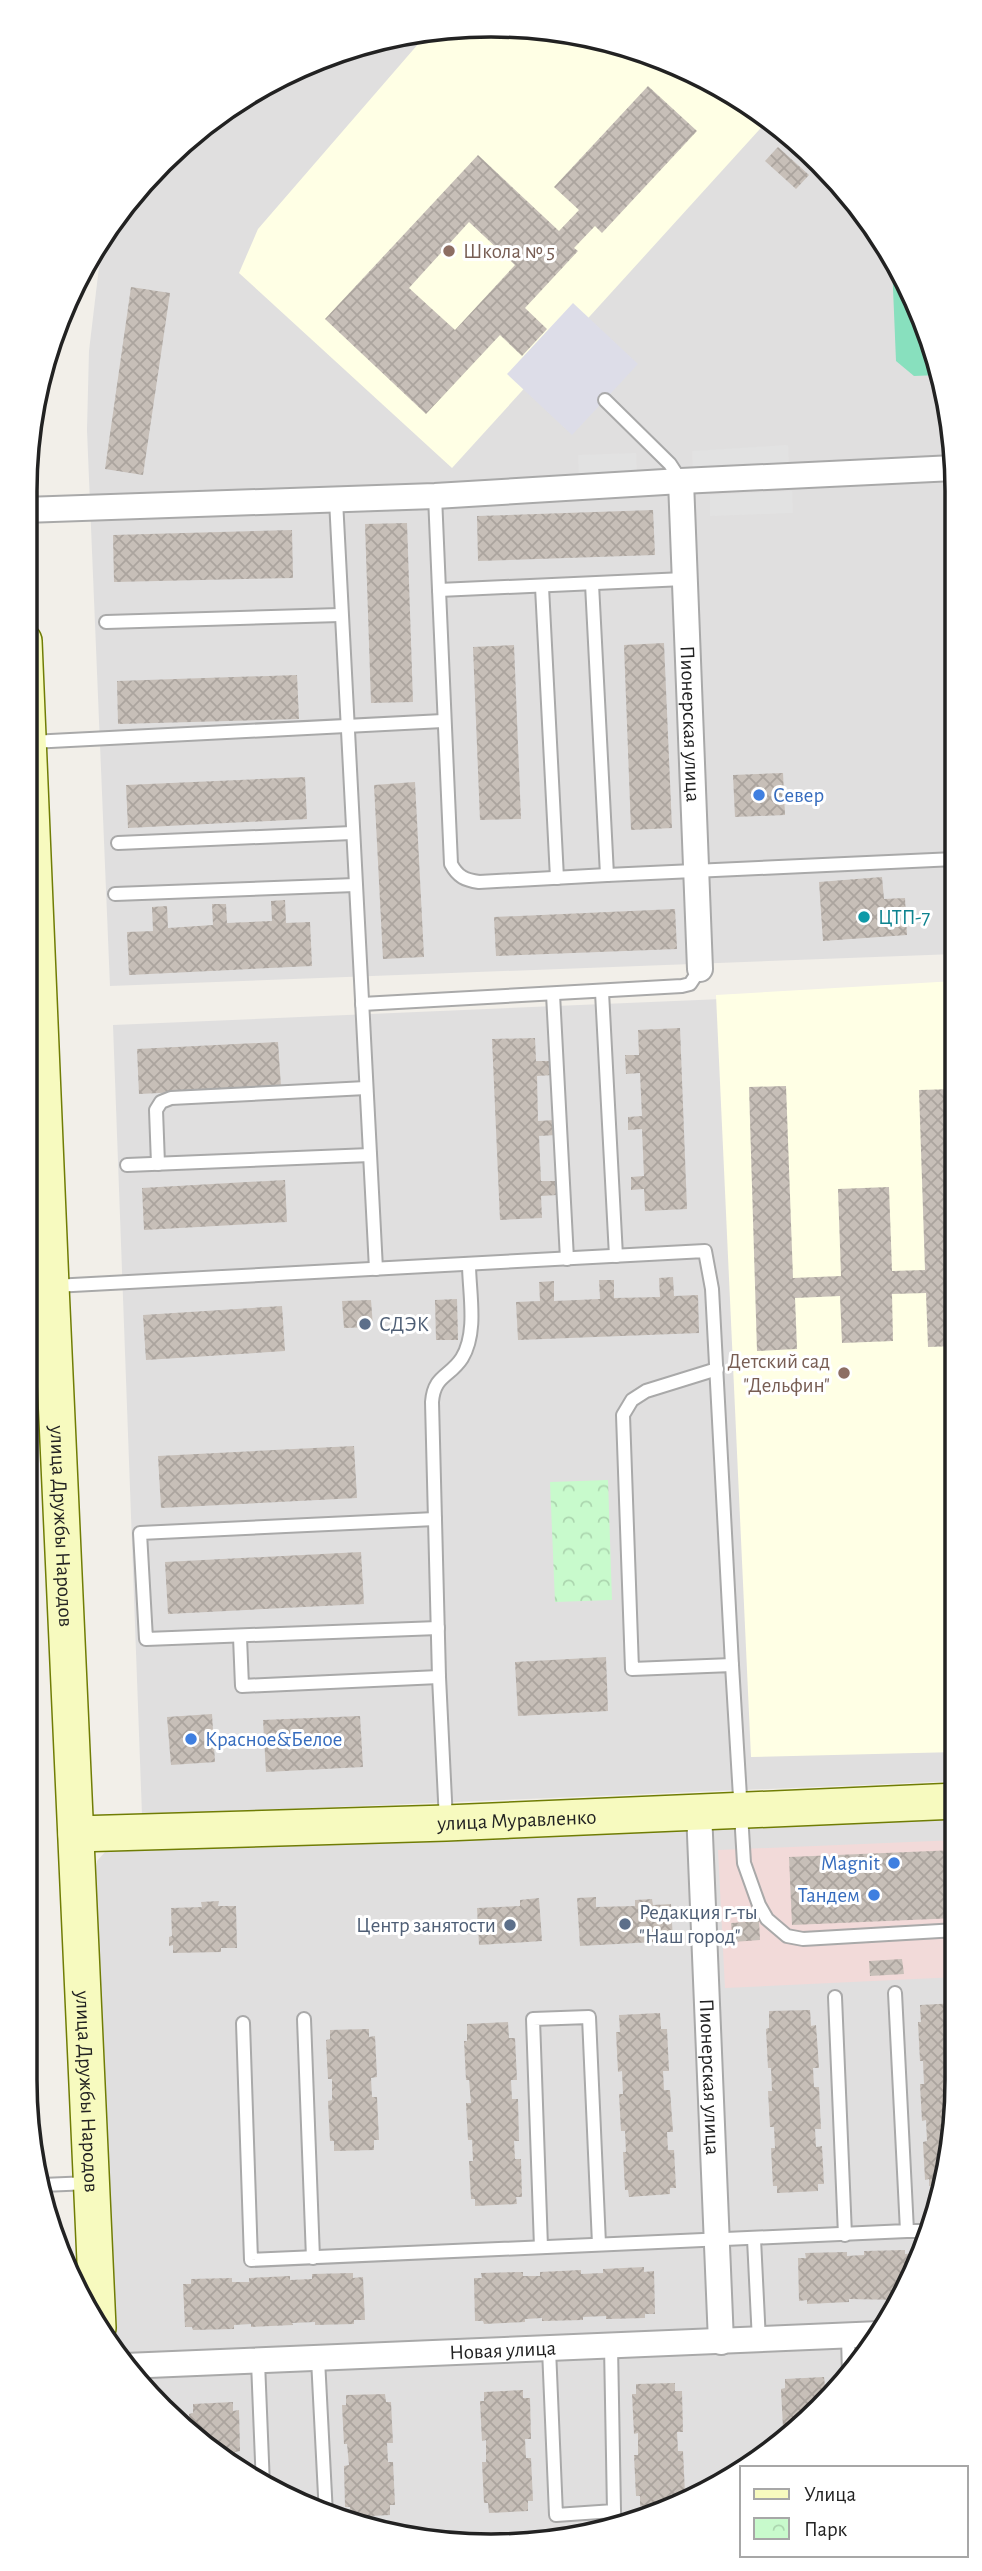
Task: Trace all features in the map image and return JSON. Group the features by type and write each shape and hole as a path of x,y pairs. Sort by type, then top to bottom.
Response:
{"street":[{"path":"37,510 435,496 944,468"},
{"name":"Пионерская улица","path":"681,481 700,969"},
{"name":"улица Дружбы Народов","path":"37,1051 51,1286 40,1381 76,1834 97,2305"},
{"name":"улица Муравленко","path":"76,1834 446,1823 945,1801"},
{"name":"Пионерская улица","path":"699,1811 721,2342"},
{"name":"Новая улица","path":"138,2366 867,2335"}],"lane":[{"path":"605,400 670,464 681,481"},
{"path":"435,496 443,721 451,864 456,874 479,882 945,859"},
{"path":"336,500 376,1269"},
{"path":"439,590 684,579"},
{"path":"592,584 607,875"},
{"path":"542,587 557,878"},
{"path":"106,622 340,615"},
{"path":"37,742 443,721"},
{"path":"118,843 352,833"},
{"path":"115,894 355,885"},
{"path":"362,1004 602,992 690,984 700,969"},
{"path":"602,992 616,1256"},
{"path":"552,994 567,1259"},
{"path":"158,1164 156,1110 161,1102 171,1098 366,1088"},
{"path":"127,1165 370,1154"},
{"path":"51,1286 705,1251 712,1289 744,1863 767,1919 787,1936 803,1939 945,1931"},
{"path":"446,1823 439,1677 433,1394 435,1385 462,1357 469,1342 468,1264"},
{"path":"717,1370 646,1391 632,1400 623,1415 632,1669 732,1665"},
{"path":"435,1518 140,1533 146,1639 438,1628"},
{"path":"240,1637 242,1686 439,1677"},
{"path":"895,1993 907,2231"},
{"path":"835,1997 845,2235"},
{"path":"541,2247 533,2019 589,2017 598,2245"},
{"path":"304,2019 313,2258"},
{"path":"243,2023 251,2260 919,2231"},
{"path":"49,2185 92,2183"},
{"path":"754,2239 759,2340"},
{"path":"848,2336 849,2360"},
{"path":"611,2346 614,2517"},
{"path":"549,2349 556,2515 614,2511"},
{"path":"318,2359 325,2503"},
{"path":"258,2361 262,2472"}],"shaded area":[{"path":"461,38 521,38 580,45 609,52 665,71 692,84 743,113 791,149 833,191 884,264 911,317 937,402 945,491 945,954 110,986 87,430 89,351 99,267 113,239 149,191 191,149 214,131 264,98 317,71 402,45"},
{"name":"Школа № 5","path":"461,38 521,38 580,45 609,52 665,71 692,84 762,127 452,468 239,273 258,229 419,43"},
{"path":"573,303 638,364 572,435 507,374"},
{"path":"788,445 789,467 693,472 692,451"},
{"path":"636,453 637,474 579,476 578,455"},
{"path":"792,491 793,513 710,516 710,495"},
{"name":"Детский сад \"Дельфин\"","path":"945,982 945,1752 751,1757 716,995"},
{"path":"945,989 945,1782 142,1815 113,1025"},
{"path":"945,1814 945,2080 937,2169 911,2254 869,2332 833,2380 791,2422 743,2458 665,2500 580,2526 491,2534 402,2526 317,2500 239,2458 191,2422 149,2380 115,2335 95,1872 97,1861 105,1852 116,1847"},
{"path":"945,1841 945,1978 725,1988 718,1850"}],"green space":[{"path":"893,280 911,317 931,375 914,376 896,361"},
{"path":"608,1480 612,1600 555,1602 550,1482"}],"building":[{"path":"648,86 697,131 602,233 595,226 574,248 578,251 525,308 547,329 522,356 500,335 426,414 325,319 478,155 559,231 579,210 554,187","holes":["469,222 515,265 455,330 409,288"]},
{"path":"778,147 809,175 796,189 765,161"},
{"path":"131,287 170,293 143,475 105,469"},
{"path":"653,510 655,555 478,561 477,516"},
{"path":"407,523 413,702 371,703 365,524"},
{"path":"292,530 293,578 114,582 113,535"},
{"path":"664,643 672,828 631,830 624,645"},
{"path":"514,645 521,819 480,820 473,647"},
{"path":"297,675 299,719 118,724 117,681"},
{"name":"Север","path":"783,773 785,815 735,817 733,775"},
{"path":"305,777 307,819 128,828 126,785"},
{"path":"415,782 424,957 383,959 374,785"},
{"name":"ЦТП-7","path":"882,877 884,899 905,898 907,935 823,941 819,882"},
{"path":"285,900 286,923 310,922 312,966 129,975 127,932 153,931 152,907 167,906 168,928 213,925 212,904 226,904 227,923 272,921 271,901"},
{"path":"675,909 677,949 496,956 494,917"},
{"path":"680,1028 687,1209 645,1211 644,1189 631,1190 631,1177 644,1176 642,1129 628,1130 628,1117 642,1116 640,1073 626,1074 625,1055 639,1055 638,1030"},
{"path":"535,1038 536,1061 552,1061 553,1075 537,1076 538,1121 555,1120 556,1135 539,1136 541,1181 557,1181 557,1195 541,1196 542,1218 500,1220 492,1039"},
{"path":"278,1042 281,1087 139,1094 137,1049"},
{"path":"786,1086 793,1278 841,1276 838,1189 889,1187 892,1271 925,1270 919,1090 945,1089 945,1346 928,1347 926,1293 892,1294 893,1341 842,1343 840,1296 795,1298 797,1349 757,1351 749,1087"},
{"path":"285,1180 287,1222 144,1230 142,1188"},
{"path":"673,1277 674,1296 698,1295 699,1333 518,1340 516,1302 540,1301 539,1282 554,1281 554,1301 600,1299 599,1280 614,1280 614,1298 660,1297 659,1278"},
{"path":"457,1299 458,1340 436,1340 435,1300"},
{"path":"371,1300 373,1327 344,1328 342,1301"},
{"path":"282,1306 285,1351 146,1360 143,1315"},
{"path":"354,1446 357,1498 161,1508 158,1456"},
{"path":"361,1552 364,1604 168,1614 165,1562"},
{"path":"606,1657 608,1711 518,1716 515,1662"},
{"name":"Красное&Белое","path":"212,1714 215,1762 171,1765 167,1717"},
{"path":"360,1716 363,1767 266,1772 263,1720"},
{"name":"Тандем","path":"945,1850 945,1919 792,1925 789,1857"},
{"name":"Редакция г-ты \"Наш город\"","path":"596,1897 596,1907 635,1906 635,1900 652,1899 653,1905 671,1904 673,1941 580,1946 577,1898"},
{"name":"Центр занятости","path":"539,1898 542,1941 479,1945 477,1908 520,1906 520,1900"},
{"path":"219,1901 218,1906 236,1906 237,1948 221,1948 221,1952 173,1953 173,1945 169,1946 169,1937 172,1936 171,1908 202,1907 201,1902"},
{"path":"759,1921 760,1940 733,1942 731,1923"},
{"path":"902,1959 904,1974 870,1976 869,1961"},
{"path":"945,2004 944,2110 933,2186 929,2186 929,2179 925,2180 923,2142 927,2141 926,2120 922,2121 920,2084 924,2084 918,2022 921,2022 920,2005"},
{"path":"810,2010 811,2026 816,2025 819,2068 813,2068 814,2087 819,2087 821,2129 815,2129 816,2147 822,2146 824,2184 818,2184 818,2191 777,2193 777,2186 773,2186 771,2148 775,2148 774,2127 770,2127 768,2091 772,2091 766,2029 769,2028 769,2011"},
{"path":"660,2013 661,2029 667,2029 669,2071 663,2071 664,2090 670,2090 673,2132 667,2132 668,2150 674,2150 676,2188 670,2188 670,2194 629,2197 628,2190 625,2190 625,2131 621,2131 619,2094 623,2094 622,2071 618,2072 616,2032 620,2032 619,2015"},
{"path":"508,2022 509,2038 515,2038 517,2080 511,2080 512,2099 518,2099 519,2141 514,2141 515,2159 521,2159 522,2197 516,2197 517,2204 475,2206 475,2199 471,2199 469,2161 473,2161 472,2140 468,2140 466,2103 471,2103 469,2080 466,2080 464,2041 467,2041 467,2024"},
{"path":"369,2029 369,2037 375,2036 377,2077 371,2078 372,2097 377,2097 379,2140 374,2140 374,2150 334,2151 334,2141 330,2141 328,2101 332,2100 332,2079 328,2079 326,2040 330,2039 330,2030"},
{"path":"905,2250 905,2254 911,2254 888,2300 849,2299 849,2302 807,2304 807,2300 799,2301 798,2258 806,2258 805,2253 847,2252 847,2256 864,2255 864,2251"},
{"path":"644,2267 644,2272 654,2271 655,2314 645,2314 645,2318 606,2319 606,2316 583,2317 583,2320 542,2321 542,2318 525,2319 525,2322 484,2324 483,2321 475,2321 474,2278 482,2278 481,2273 523,2272 523,2276 540,2276 540,2272 581,2270 581,2274 603,2273 603,2269"},
{"path":"353,2273 353,2278 363,2277 365,2320 354,2320 354,2324 315,2325 315,2322 251,2327 251,2324 234,2325 234,2329 193,2330 192,2327 185,2327 183,2284 191,2284 191,2279 232,2278 232,2282 249,2282 249,2278 290,2276 290,2280 312,2279 312,2274"},
{"path":"824,2377 827,2386 783,2428 781,2389 785,2388 785,2379"},
{"path":"675,2383 675,2391 682,2391 683,2432 677,2432 678,2451 683,2451 685,2490 650,2506 640,2506 640,2496 636,2496 634,2455 638,2455 638,2433 634,2434 632,2394 636,2394 636,2384"},
{"path":"523,2390 523,2398 530,2398 531,2439 525,2439 526,2458 531,2458 533,2501 528,2501 528,2511 489,2513 488,2503 484,2503 482,2462 486,2462 486,2440 482,2441 480,2401 484,2401 484,2392"},
{"path":"385,2394 386,2402 391,2402 393,2443 387,2443 388,2462 393,2462 395,2505 390,2505 390,2515 365,2516 350,2512 350,2507 345,2507 344,2466 349,2465 347,2444 344,2444 342,2405 346,2405 346,2395"},
{"path":"233,2402 233,2411 239,2410 240,2451 235,2452 235,2455 189,2420 193,2404"}],"place":[{"name":"Школа № 5","path":"449,251"},
{"name":"Север","path":"759,795"},
{"name":"ЦТП-7","path":"864,917"},
{"name":"СДЭК","path":"365,1324"},
{"name":"Детский сад \"Дельфин\"","path":"844,1373"},
{"name":"Красное&Белое","path":"191,1739"},
{"name":"Magnit","path":"894,1863"},
{"name":"Тандем","path":"874,1895"},
{"name":"Редакция г-ты \"Наш город\"","path":"625,1924"},
{"name":"Центр занятости","path":"510,1925"}]}
